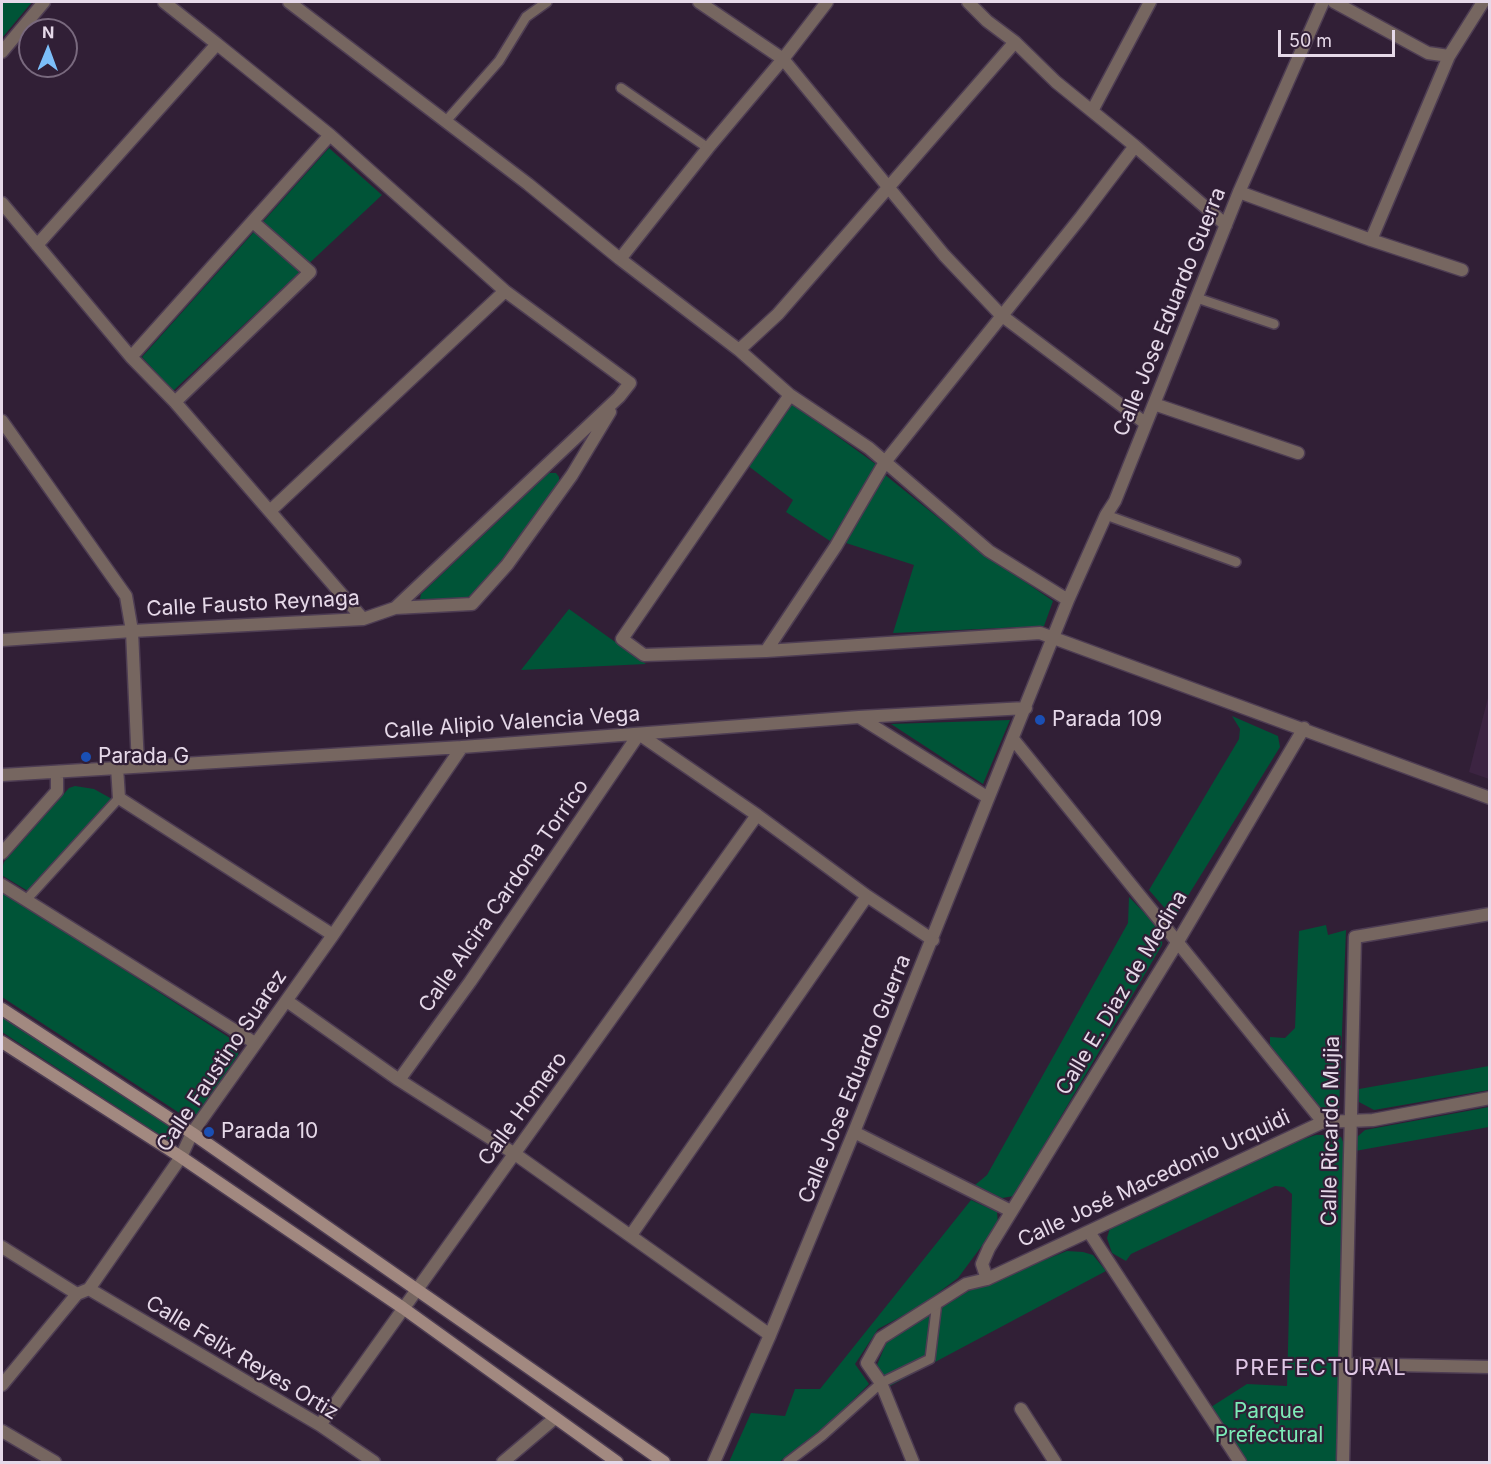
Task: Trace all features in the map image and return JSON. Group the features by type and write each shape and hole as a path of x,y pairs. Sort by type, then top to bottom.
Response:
{"main road":[{"path":"2,1009 192,1133 664,1462"},
{"path":"2,1042 181,1157 403,1308 617,1462"}],"street":[{"path":"2,52 44,2"},
{"path":"164,2 330,135 505,291 270,511"},
{"path":"289,2 528,184 620,259 739,350 790,395 868,447 989,551 1068,600"},
{"path":"699,2 783,59 944,255 1001,315 1145,423"},
{"path":"620,259 827,2"},
{"path":"968,2 987,21 1015,42 1056,82 1135,146 1226,225"},
{"path":"1092,111 1150,2"},
{"name":"Calle Jose Eduardo Guerra","path":"714,1462 770,1335 933,940 987,797 1026,708 1068,600 1106,514 1115,501 1239,192 1323,2"},
{"path":"1334,2 1428,53 1449,56"},
{"path":"1371,240 1449,56 1483,2"},
{"path":"739,350 778,314 1015,42"},
{"path":"37,245 217,44"},
{"path":"131,357 330,135"},
{"path":"766,651 836,546 885,462 1135,146"},
{"path":"1239,192 1462,270"},
{"path":"2,203 131,357 175,402 363,619"},
{"path":"175,402 309,272 252,222"},
{"name":"Calle Fausto Reynaga","path":"2,640 363,619 395,608 619,397 630,382 505,291"},
{"path":"790,395 622,639 644,655 766,651 1040,633 1490,798"},
{"path":"395,608 472,604 507,565 572,475 619,397"},
{"path":"1154,404 1298,453"},
{"path":"2,421 126,596 132,631 138,766"},
{"name":"Calle Alipio Valencia Vega","path":"2,775 462,747 859,717 1026,708"},
{"path":"859,717 987,797"},
{"name":"Calle E. Diaz de Medina","path":"987,1279 982,1264 1011,1211 1177,943 1304,728"},
{"path":"639,734 867,896 933,940"},
{"name":"Calle Alcira Cardona Torrico","path":"399,1080 470,982 639,734"},
{"path":"1013,739 1323,1122"},
{"name":"Calle Faustino Suarez","path":"2,1385 83,1292 181,1157 192,1133 333,935 462,747"},
{"path":"117,767 119,798 333,935"},
{"path":"2,853 57,791 57,772"},
{"name":"Calle Homero","path":"320,1425 416,1288 757,816"},
{"path":"2,885 255,1043"},
{"path":"631,1235 867,896"},
{"name":"Calle Ricardo Mujia","path":"1343,1462 1355,937 1490,914"},
{"path":"287,1000 399,1080 515,1154 770,1335"},
{"name":"Calle José Macedonio Urquidi","path":"881,1383 867,1364 881,1338 966,1284 987,1279 1323,1122 1373,1120 1490,1098"},
{"path":"854,1132 1011,1211"},
{"path":"1089,1232 1240,1462"},
{"name":"Calle Felix Reyes Ortiz","path":"2,1246 320,1425 374,1462"},
{"path":"1345,1364 1490,1367"},
{"path":"881,1383 913,1462"},
{"path":"1021,1409 1055,1462"},
{"path":"503,1462 555,1418"},
{"path":"2,1431 55,1462"}],"lane":[{"path":"446,121 499,61 525,17 547,2"},
{"path":"621,88 708,147"},
{"path":"1197,298 1274,324"},
{"path":"1106,514 1236,562"},
{"path":"26,900 119,798"},
{"path":"788,1462 822,1436 881,1383 930,1359 938,1302"}],"shaded area":[{"path":"1489,694 1490,779 1469,772"}],"green space":[{"path":"2,2 32,2 18,18 2,38"},
{"path":"329,148 382,195 173,391 142,357"},
{"path":"790,402 877,465 830,541 786,512 793,500 747,465"},
{"path":"549,473 556,473 559,477 559,485 487,581 467,598 423,603 420,599 421,594"},
{"path":"884,474 977,549 1053,601 1044,626 893,633 914,565 846,543"},
{"path":"569,609 646,664 521,670"},
{"path":"1232,716 1278,736 1280,747 1178,912 1169,913 1149,890 1239,739 1240,729"},
{"path":"1010,720 983,784 891,724"},
{"path":"75,786 94,789 112,799 28,891 3,876 4,862 69,788"},
{"path":"2,891 236,1042 239,1046 238,1055 197,1114 184,1116 2,997"},
{"path":"1129,897 1163,932 1162,945 1014,1196 1002,1198 975,1185 987,1175 1128,923"},
{"path":"1326,925 1328,935 1346,930 1339,1108 1322,1111 1270,1051 1270,1037 1285,1038 1295,1028 1299,931"},
{"path":"2,1017 173,1128 176,1131 174,1138 166,1139 2,1032"},
{"path":"1489,1066 1489,1090 1374,1110 1359,1102 1359,1089"},
{"path":"1489,1107 1489,1127 1355,1151 1357,1137 1365,1130"},
{"name":"Parque Prefectural","path":"1316,1135 1341,1137 1345,1147 1336,1462 1247,1462 1211,1407 1247,1384 1287,1386 1292,1194 1284,1187 1275,1186 1131,1254 1126,1261 1112,1253 1107,1238 1110,1228 1286,1145"},
{"path":"971,1200 997,1212 998,1224 958,1278 919,1307 878,1329 855,1364 869,1384 832,1421 779,1462 729,1462 751,1413 785,1416 795,1389 820,1389"},
{"path":"1067,1251 1093,1255 1106,1271 890,1386 877,1365 887,1341 972,1289"}],"place":[{"name":"Parada 109","path":"1040,720"},
{"name":"Parada G","path":"86,757"},
{"name":"Parada 10","path":"209,1132"}],"district":[{"name":"PREFECTURAL","path":"1321,1368"}]}
